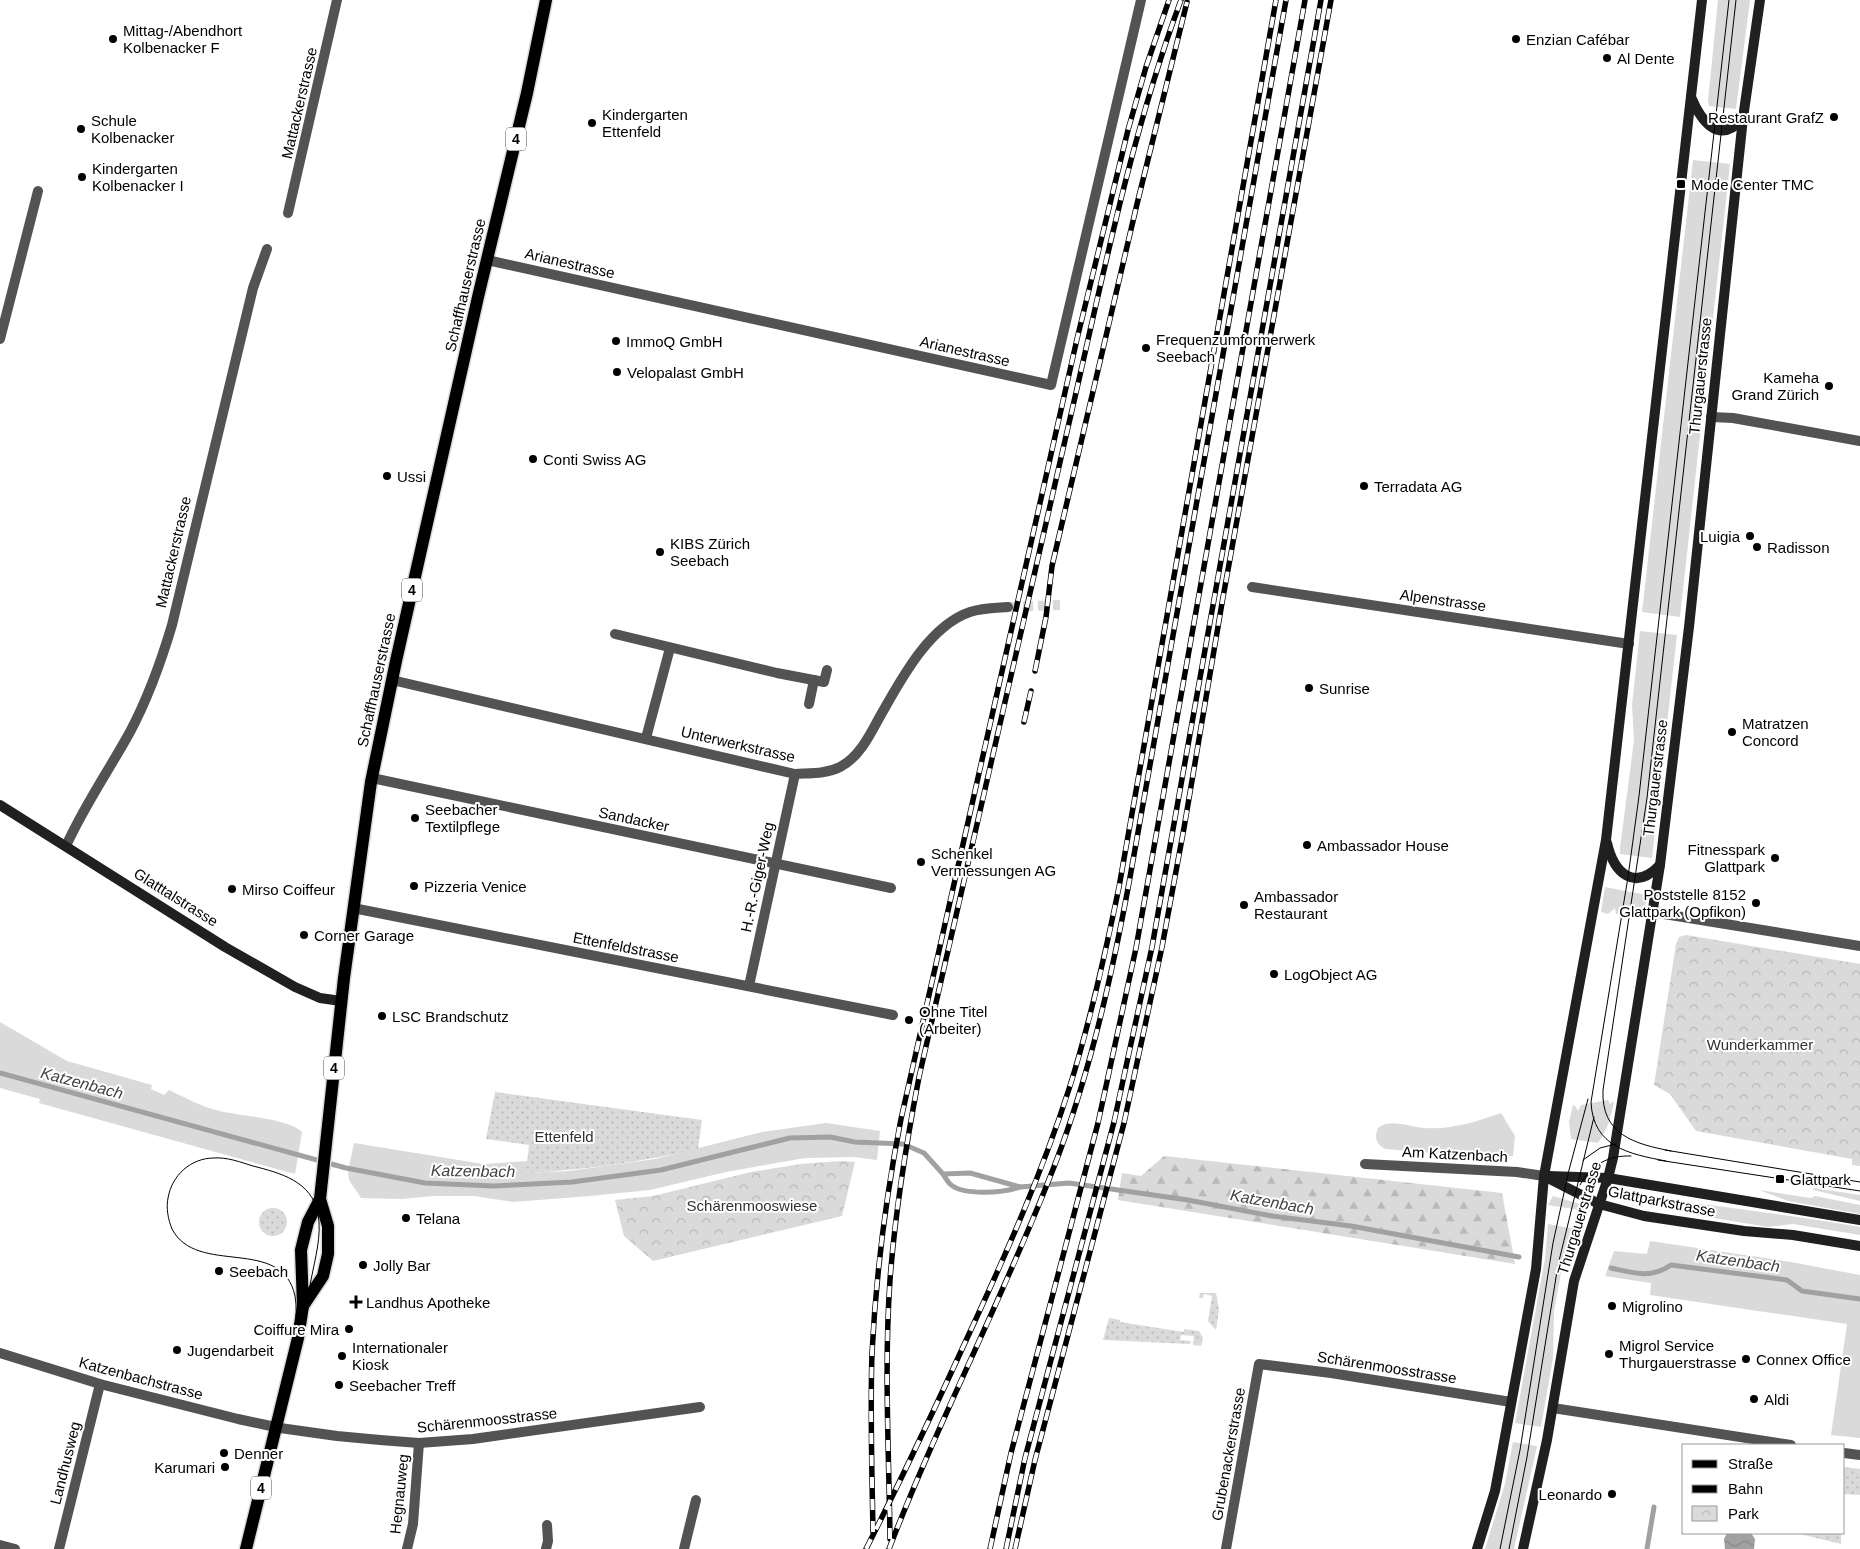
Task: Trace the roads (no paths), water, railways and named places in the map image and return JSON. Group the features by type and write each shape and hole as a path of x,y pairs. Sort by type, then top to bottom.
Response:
{"main road":[{"name":"Schaffhauserstrasse","path":"303,1306 323,1276 328,1254 328,1226 320,1199 322,1176 341,1001 372,778 392,680 487,260 527,93 546,0"},
{"name":"Thurgauerstrasse","path":"1477,1549 1495,1491 1536,1269 1544,1176 1606,840 1630,644 1702,0"},
{"name":"Thurgauerstrasse","path":"1523,1549 1553,1408 1574,1281 1608,1178 1660,865 1689,627 1743,118 1760,0"},
{"path":"1691,96 1701,116 1714,129 1727,130 1738,124 1743,118"},
{"name":"Glatttalstrasse","path":"0,805 225,946 301,990 320,998 341,1001"},
{"path":"1606,840 1614,862 1621,874 1642,877 1660,865"},
{"name":"Glattparkstrasse","path":"1544,1176 1608,1178 1656,1188 1860,1220"},
{"name":"Glattparkstrasse","path":"1544,1176 1599,1204 1644,1216 1744,1231 1793,1235 1860,1246"},
{"name":"Schaffhauserstrasse","path":"246,1549 298,1338 303,1306 301,1250 308,1222 320,1199"}],"street":[{"name":"Mattackerstrasse","path":"288,213 337,0"},
{"name":"Arianestrasse","path":"487,260 1051,385 1142,0"},
{"path":"0,339 38,191"},
{"name":"Mattackerstrasse","path":"66,846 75,825 134,725 163,655 172,625 253,288 267,249"},
{"path":"1711,417 1733,418 1860,441"},
{"name":"Alpenstrasse","path":"1252,587 1630,644"},
{"name":"Unterwerkstrasse","path":"392,680 795,774 822,773 840,767 857,753 909,670 927,644 945,625 969,612 987,608 1008,607"},
{"path":"615,634 824,682 826,670"},
{"path":"646,738 670,648"},
{"path":"809,704 814,680"},
{"name":"H.-R.-Giger-Weg","path":"748,986 795,774"},
{"name":"Sandacker","path":"372,778 775,865 891,888"},
{"name":"Ettenfeldstrasse","path":"354,908 893,1015"},
{"path":"1652,912 1860,946"},
{"name":"Am Katzenbach","path":"1365,1164 1517,1172 1544,1176"},
{"name":"Katzenbachstrasse","path":"0,1352 100,1384 276,1427"},
{"name":"Schärenmoosstrasse","path":"1259,1364 1331,1373 1511,1402"},
{"name":"Grubenackerstrasse","path":"1226,1549 1259,1364"},
{"name":"Landhusweg","path":"59,1549 100,1384"},
{"name":"Schärenmoosstrasse","path":"276,1427 337,1436 419,1443 526,1433 700,1407"},
{"path":"1553,1408 1785,1444"},
{"name":"Hegnauweg","path":"407,1549 413,1524 419,1443"},
{"path":"1845,1453 1860,1455"},
{"path":"684,1549 696,1500"},
{"path":"546,1549 547,1524"},
{"path":"0,1545 15,1549"}],"water":[{"path":"1726,1534 1752,1534 1755,1539 1754,1549 1725,1549 1724,1539"}],"waterway":[{"name":"Katzenbach","path":"0,1073 346,1168 425,1183 494,1186 572,1182 661,1170 790,1138 830,1137 855,1142 903,1144 924,1153 943,1174 970,1173 1020,1187 1069,1183 1188,1200 1272,1216 1351,1226 1519,1257"},
{"name":"Katzenbach","path":"943,1174 950,1184 956,1188 974,1192 1004,1191 1020,1187"},
{"name":"Katzenbach","path":"1611,1268 1642,1274 1656,1272 1671,1265 1787,1280 1802,1291 1860,1299"},
{"path":"1647,1549 1654,1507"}],"tunnel":[{"path":"1008,607 1060,605"}],"tram line":[{"path":"1666,1161 1627,1151 1615,1146 1606,1139 1598,1129 1593,1117 1591,1102 1628,877 1639,796 1729,0"},
{"path":"1671,1151 1633,1140 1623,1135 1614,1127 1608,1118 1604,1105 1603,1090 1647,798 1736,0"},
{"path":"1500,1549 1520,1450 1553,1243 1569,1170 1588,1099"},
{"path":"1509,1549 1527,1457 1558,1265 1594,1117"},
{"path":"1583,1160 1600,1148 1616,1144"},
{"path":"1665,1150 1860,1182"},
{"path":"1580,1185 1589,1172 1608,1159 1631,1156"},
{"path":"242,1549 288,1362 296,1304 295,1296 287,1278 274,1267 257,1261 200,1251 184,1243 172,1229 167,1206 170,1190 178,1175 198,1161 214,1158 238,1161 293,1180 302,1186 315,1203 319,1222 318,1247 299,1348 250,1549"},
{"path":"1658,1160 1860,1191"}],"railway":[{"path":"873,1532 871,1397 874,1323 882,1235 901,1119 1077,339 1128,130 1146,67 1169,0"},
{"path":"890,1539 887,1378 890,1280 901,1178 919,1077 1117,216 1146,107 1181,0"},
{"path":"866,1549 893,1496 1010,1243 1058,1120 1084,1039 1119,887 1276,0"},
{"path":"889,1549 927,1456 1048,1182 1062,1146 1096,1035 1129,883 1286,0"},
{"path":"990,1549 1011,1453 1098,1123 1136,948 1305,0"},
{"path":"1006,1549 1025,1458 1114,1122 1152,947 1321,0"},
{"path":"1015,1549 1035,1460 1124,1123 1162,947 1331,0"},
{"path":"1035,671 1046,617 1052,566 1137,204 1187,2"},
{"path":"1024,722 1031,691"}],"place":[{"name":"Mittag-/Abendhort Kolbenacker F","path":"113,39"},
{"name":"Enzian Cafébar","path":"1516,39"},
{"name":"Al Dente","path":"1607,58"},
{"name":"Restaurant GrafZ","path":"1834,117"},
{"name":"Kindergarten Ettenfeld","path":"592,123"},
{"name":"Schule Kolbenacker","path":"81,129"},
{"name":"Kindergarten Kolbenacker I","path":"82,177"},
{"name":"Mode Center TMC","path":"1681,184"},
{"name":"ImmoQ GmbH","path":"616,341"},
{"name":"Frequenzumformerwerk Seebach","path":"1146,348"},
{"name":"Velopalast GmbH","path":"617,372"},
{"name":"Kameha Grand Zürich","path":"1829,386"},
{"name":"Conti Swiss AG","path":"533,459"},
{"name":"Ussi","path":"387,476"},
{"name":"Terradata AG","path":"1364,486"},
{"name":"Luigia","path":"1750,536"},
{"name":"Radisson","path":"1757,547"},
{"name":"KIBS Zürich Seebach","path":"660,552"},
{"name":"Sunrise","path":"1309,688"},
{"name":"Matratzen Concord","path":"1732,732"},
{"name":"Seebacher Textilpflege","path":"415,818"},
{"name":"Ambassador House","path":"1307,845"},
{"name":"Fitnesspark Glattpark","path":"1775,858"},
{"name":"Schenkel Vermessungen AG","path":"921,862"},
{"name":"Pizzeria Venice","path":"414,886"},
{"name":"Mirso Coiffeur","path":"232,889"},
{"name":"Poststelle 8152 Glattpark (Opfikon)","path":"1756,903"},
{"name":"Ambassador Restaurant","path":"1244,905"},
{"name":"Corner Garage","path":"304,935"},
{"name":"LogObject AG","path":"1274,974"},
{"name":"LSC Brandschutz","path":"382,1016"},
{"name":"Ohne Titel (Arbeiter)","path":"909,1020"},
{"name":"Glattpark","path":"1780,1179"},
{"name":"Telana","path":"406,1218"},
{"name":"Jolly Bar","path":"363,1265"},
{"name":"Seebach","path":"219,1271"},
{"name":"Landhus Apotheke","path":"356,1302"},
{"name":"Migrolino","path":"1612,1306"},
{"name":"Coiffure Mira","path":"349,1329"},
{"name":"Jugendarbeit","path":"177,1350"},
{"name":"Migrol Service Thurgauerstrasse","path":"1609,1354"},
{"name":"Internationaler Kiosk","path":"342,1356"},
{"name":"Connex Office","path":"1746,1359"},
{"name":"Seebacher Treff","path":"339,1385"},
{"name":"Aldi","path":"1754,1399"},
{"name":"Denner","path":"224,1453"},
{"name":"Karumari","path":"225,1467"},
{"name":"Leonardo","path":"1612,1494"}],"park label":[{"name":"Wunderkammer","path":"1760,1044"},
{"name":"Ettenfeld","path":"564,1136"},
{"name":"Schärenmooswiese","path":"752,1205"}]}
